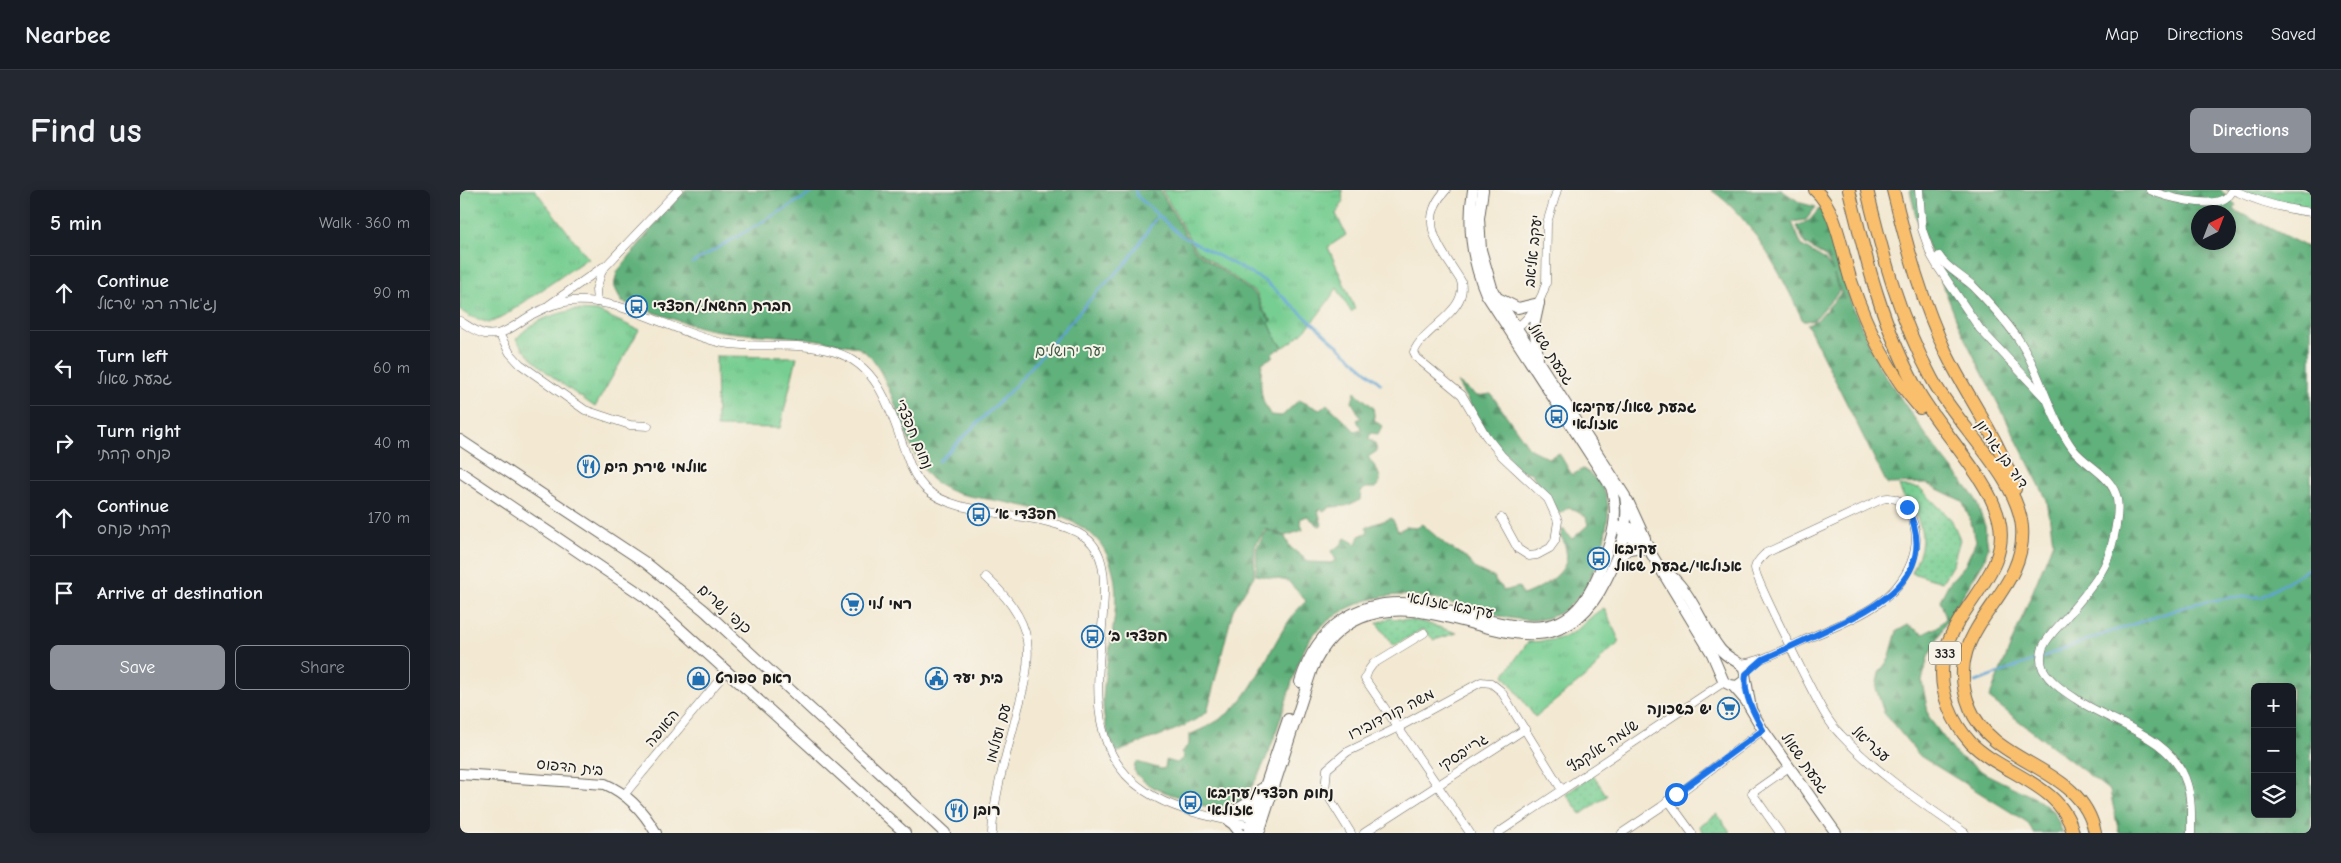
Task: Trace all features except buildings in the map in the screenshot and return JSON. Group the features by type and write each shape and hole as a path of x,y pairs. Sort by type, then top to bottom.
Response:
{"main road":[{"path":"1815,190 1825,202 1832,215 1851,282 1874,338 1892,370 1918,405 1953,444"},
{"name":"333","path":"1849,190 1868,267 1886,320 1919,392 1953,444 1980,480 1999,520 2000,550 1990,574 1949,636 1943,670 1944,689 1949,707 1959,727 1972,743 1991,759 2049,795 2058,804 2066,814 2073,833"},
{"name":"דוד בן-גוריון","path":"1867,190 1888,274 1918,352 1946,403 2007,485 2014,497 2022,527 2018,557 2011,576 1972,636 1966,650 1963,663 1966,693 1975,720 1997,742 2067,786 2087,809 2095,833"},
{"path":"1893,190 1919,288 1949,359 2007,465 2017,494 2022,527"}],"street":[{"path":"597,302 598,280 609,263 678,190"},
{"path":"1446,190 1436,203 1430,219 1435,238 1461,281 1463,288 1457,304 1421,341 1414,352 1417,358 1462,395 1486,436 1502,456 1548,499 1558,521 1555,541 1550,548 1536,555 1529,556 1518,549 1501,518"},
{"name":"גבעת שאול","path":"1472,190 1470,235 1476,268 1486,294 1539,363 1625,496 1627,509 1626,529"},
{"name":"גבעת שאול","path":"1483,190 1479,218 1480,250 1488,278 1513,331 1611,488 1615,502 1615,526 1626,529 1645,545 1694,623 1726,680 1751,709 1788,767 1836,833"},
{"name":"יעקב אליאב","path":"1513,331 1526,320 1538,303 1546,283 1547,223 1557,190"},
{"path":"1919,190 1922,229 1931,255 1938,267 1980,330 2048,401"},
{"path":"2150,190 2163,196 2211,203 2225,199 2232,190 2256,201 2278,207 2311,212"},
{"path":"1939,256 1943,263 1954,270 1989,302 2007,323 2026,350 2048,401 2074,450 2111,484 2116,492 2118,506 2106,563 2086,593 2046,642 2041,656 2042,667 2050,678 2071,696 2155,743 2173,757 2188,786 2191,833"},
{"path":"542,310 609,263"},
{"path":"1496,296 1504,303 1518,308 1538,303 1534,326 1539,363"},
{"name":"נחום חפצדי","path":"500,334 542,310 564,303 597,302 614,305 710,340 727,344 809,347 826,350 849,358 876,382 911,467 923,487 932,494 962,506 1028,517 1084,537 1095,547 1103,572 1104,605 1097,694 1098,710 1113,758 1128,778 1146,792 1170,804 1210,815 1227,816 1255,827"},
{"path":"460,321 478,332 488,335 500,334 510,352 520,364 585,410 630,425 648,426"},
{"name":"כנפי נשרים","path":"460,440 666,578 704,610 945,833"},
{"path":"460,472 645,597 905,833"},
{"path":"1616,558 1629,549 1645,545 1640,524 1625,496"},
{"name":"עזריאל","path":"1791,646 1869,611 1897,589 1908,573 1916,547 1917,534 1907,507 1897,499 1888,497 1766,553 1760,558 1755,568 1759,583 1820,706 1839,733 1900,787 1965,833"},
{"name":"עקיבא אזולאי","path":"1255,827 1265,784 1306,663 1318,642 1333,626 1365,608 1404,602 1524,628 1544,627 1554,624 1571,615 1586,599 1601,568 1615,526"},
{"name":"עקיבא אזולאי","path":"1255,827 1312,669 1322,648 1337,633 1356,620 1394,609 1421,612 1521,634 1545,634 1556,631 1575,621 1588,609 1601,590 1616,558 1626,529"},
{"name":"גבעת שאול","path":"1657,565 1682,585 1723,652 1738,663"},
{"name":"עם ועולמו","path":"986,577 998,588 1014,610 1025,633 1028,658 1026,679 1002,770 992,819 992,833"},
{"path":"1694,623 1701,622 1708,627"},
{"path":"1424,633 1374,664 1368,671 1366,678 1470,833"},
{"path":"1763,659 1745,677 1740,685 1726,680 1727,664 1763,659 1791,646"},
{"path":"1738,663 1744,668 1745,677"},
{"name":"גבעת שאול","path":"1745,677 1751,709"},
{"name":"האופה","path":"624,795 721,678"},
{"name":"שלמה אלקבץ","path":"1498,833 1726,680"},
{"name":"משה קורדובירו","path":"1351,833 1328,798 1324,785 1327,769 1340,756 1399,727 1477,683 1486,682 1501,691 1525,729"},
{"path":"1525,729 1562,790"},
{"name":"גרייבסקי","path":"1364,833 1525,729"},
{"path":"1622,833 1763,730"},
{"path":"1780,833 1752,793 1788,767"},
{"name":"בית הדפוס","path":"460,774 605,784 624,795 642,812 656,833"},
{"path":"1240,833 1227,816 1246,804 1265,784"},
{"path":"1668,800 1692,833"},
{"name":"עם ועולמו","path":"986,833 992,819"}],"green space":[{"path":"460,190 535,190 588,258 501,318 489,323 469,316 460,310"},
{"name":"יער ירושלים","path":"686,190 1160,190 1195,251 1256,295 1262,310 1271,321 1269,323 1276,339 1283,347 1272,354 1274,356 1262,363 1262,397 1271,415 1282,416 1299,400 1320,410 1327,404 1355,431 1361,429 1357,420 1361,418 1352,402 1355,392 1373,407 1375,421 1382,426 1378,434 1370,433 1369,439 1375,443 1377,451 1368,457 1378,472 1380,480 1375,488 1366,488 1361,491 1360,500 1346,506 1331,507 1323,511 1321,508 1318,510 1322,525 1319,526 1307,516 1300,519 1303,530 1285,536 1266,529 1255,546 1254,576 1233,610 1207,712 1174,730 1119,752 1116,751 1106,727 1103,702 1116,598 1113,573 1104,549 1095,537 1083,528 1052,514 1034,508 960,494 935,482 924,470 915,453 881,373 871,358 859,348 808,339 713,330 691,325 622,302 614,286 617,272 665,212"},
{"path":"1162,190 1342,190 1343,202 1336,214 1346,235 1328,247 1355,309 1351,312 1337,288 1307,328 1284,347 1276,339 1269,323 1272,321 1263,310 1257,294 1196,250"},
{"path":"1711,190 1781,190 1801,203 1816,207 1806,220 1792,222 1802,246 1824,259 1833,271 1826,257 1805,244 1797,226 1810,220 1819,209 1823,211 1851,303 1880,368 1928,438 1975,498 1985,526 1988,548 1984,561 1947,621 1928,657 1922,681 1929,718 1957,755 1986,774 2037,799 2054,812 2063,833 2034,833 2027,822 1920,756 1884,713 1876,688 1879,673 1889,659 1897,631 1908,625 1923,634 1937,627 1946,618 1940,600 1949,583 1965,565 1976,541 1970,519 1962,501 1925,483 1887,484 1807,324 1817,320 1841,293 1834,275 1839,292 1814,320 1803,321 1765,249 1740,216"},
{"path":"1910,190 2221,190 2236,205 2191,205 2191,250 2236,250 2236,211 2311,249 2311,833 2119,833 2110,791 1989,698 2053,542 2047,500 1961,331 1916,217"},
{"path":"2226,190 2311,190 2311,217 2276,202"},
{"path":"574,310 597,311 639,330 595,407 542,368 516,339 535,323 557,314"},
{"path":"716,356 797,357 780,428 717,427"},
{"path":"1457,382 1477,396 1491,394 1530,449 1548,458 1559,453 1572,475 1583,469 1601,485 1607,498 1608,506 1604,540 1593,573 1574,602 1561,612 1545,618 1527,620 1513,619 1444,601 1407,595 1388,596 1352,606 1326,623 1307,644 1297,666 1264,764 1253,785 1240,801 1226,808 1200,805 1164,792 1143,781 1134,770 1135,763 1161,769 1165,768 1166,760 1177,763 1184,757 1181,753 1189,744 1189,735 1218,721 1233,709 1252,684 1285,627 1306,601 1288,581 1256,575 1257,547 1267,530 1285,537 1290,547 1309,562 1331,563 1336,560 1331,551 1341,545 1345,538 1356,544 1359,536 1368,532 1366,527 1392,518 1398,531 1406,527 1417,528 1422,524 1447,546 1464,556 1476,569 1495,578 1495,581 1502,587 1503,591 1519,587 1523,595 1537,589 1559,573 1567,559 1565,545 1560,536 1563,529 1572,539 1588,525 1586,517 1569,507 1559,514 1532,473 1519,470 1503,453 1483,427"},
{"path":"1899,486 1920,488 1951,519 1960,539 1953,564 1942,582 1912,573 1919,556 1922,535 1911,506 1902,494"},
{"path":"1604,608 1620,642 1602,657 1595,669 1535,717 1504,675 1528,642 1553,640 1572,634 1593,615"},
{"path":"1390,618 1423,622 1457,633 1434,640 1423,629 1393,646 1377,623"},
{"path":"1593,775 1607,796 1581,814 1566,794"},
{"path":"1717,814 1731,833 1704,833 1699,826"}],"waterway":[{"path":"692,263 817,190"},
{"path":"1135,190 1137,196 1180,235 1265,281 1381,384"},
{"path":"939,461 1011,390 1096,293 1127,262 1158,215"},
{"path":"1976,682 2087,640 2193,604 2233,597 2262,597 2311,567"}],"place":[{"name":"חברת החשמל/חפצדי","path":"637,306"},
{"name":"גבעת שאול/עקיבא אזולאי","path":"1556,416"},
{"name":"אולמי שירת הים","path":"588,467"},
{"name":"חפצדי א׳","path":"979,514"},
{"name":"עקיבא אזולאי/גבעת שאול","path":"1598,558"},
{"name":"רמי לוי","path":"852,604"},
{"name":"חפצדי ב׳","path":"1092,636"},
{"name":"ראם ספורט","path":"699,678"},
{"name":"בית יעד","path":"937,678"},
{"name":"יש בשכונה","path":"1728,709"},
{"name":"נחום חפצדי/עקיבא אזולאי","path":"1191,802"},
{"name":"רובן","path":"957,810"}],"route":[{"path":"1676,794 1763,730 1751,709 1746,690 1746,674 1752,667 1763,659 1869,611 1897,589 1908,573 1916,547 1917,534 1914,521 1907,507"}]}
